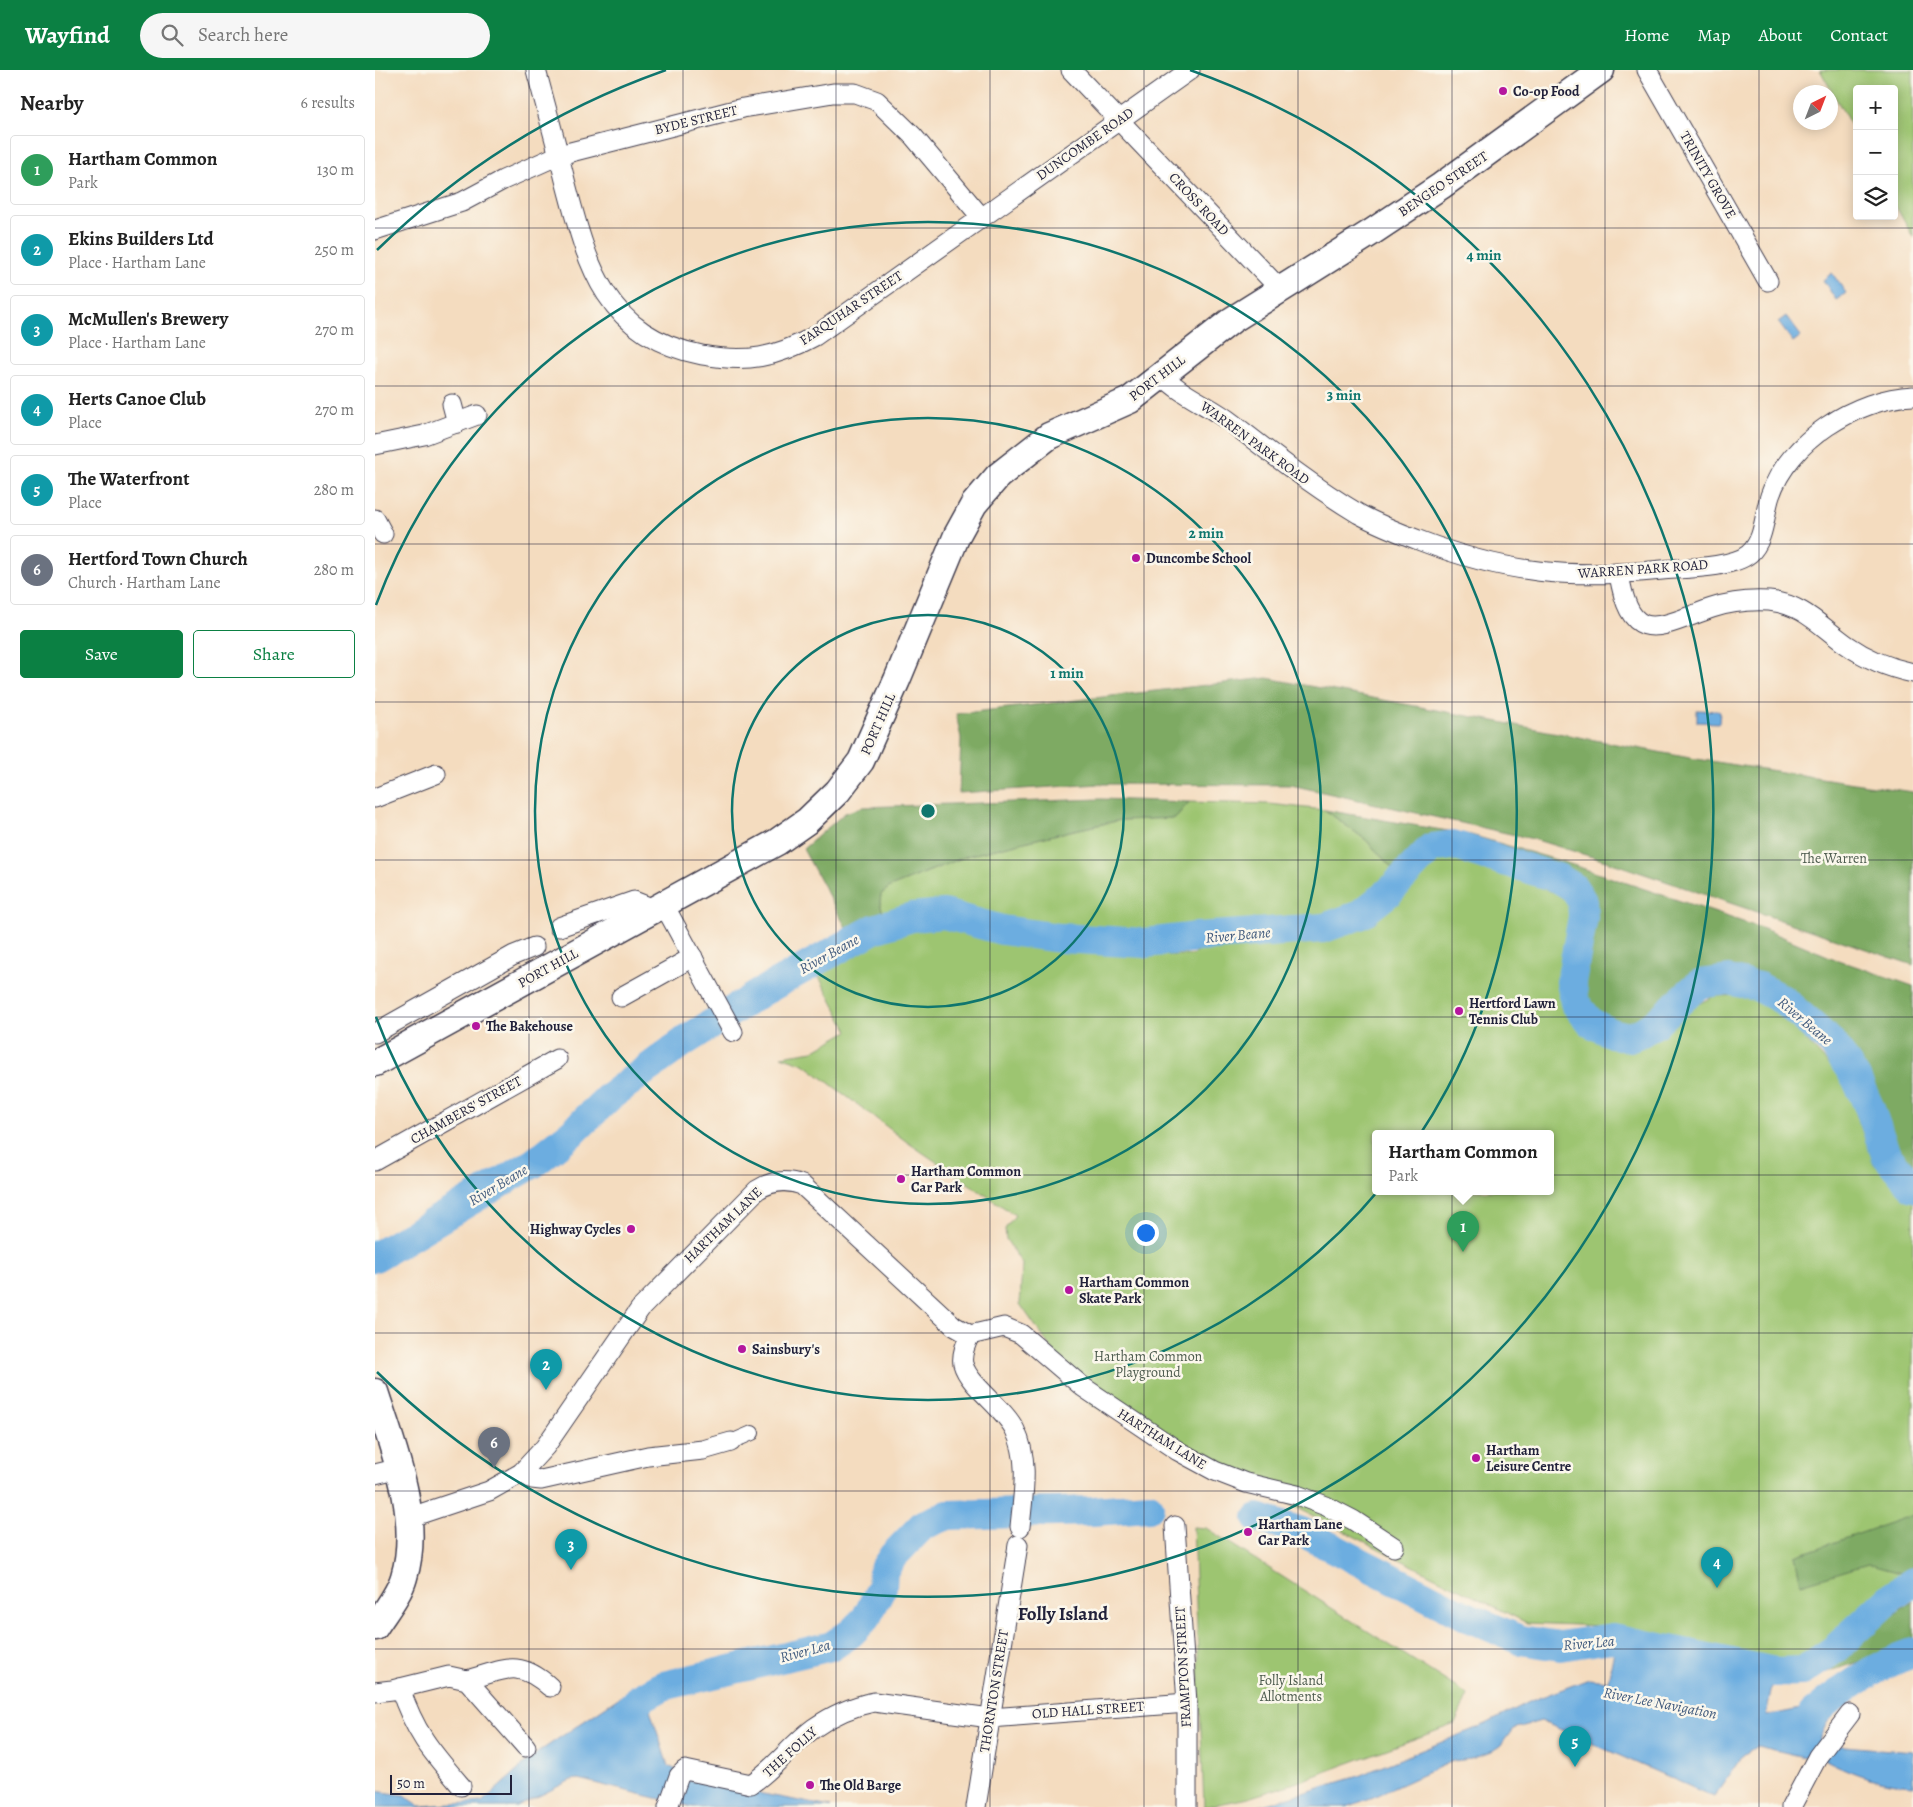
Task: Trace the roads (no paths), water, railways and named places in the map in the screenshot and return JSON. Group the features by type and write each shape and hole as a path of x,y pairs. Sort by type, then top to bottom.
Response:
{"main road":[{"name":"BENGEO STREET","path":"1279,288 1372,232 1484,156 1601,70"},
{"name":"PORT HILL","path":"375,1062 777,842 807,821 838,791 861,762 957,535 974,504 998,476 1049,436 1130,400 1232,320 1279,288"},
{"path":"375,1392 387,1471 408,1518 408,1551 404,1578 398,1592 375,1627"}],"street":[{"name":"FARQUHAR STREET","path":"536,70 589,262 597,281 616,307 645,333 688,352 729,360 768,356 798,345 815,336 981,218"},
{"name":"CROSS ROAD","path":"1071,70 1279,288"},
{"name":"DUNCOMBE ROAD","path":"981,218 1189,70"},
{"name":"TRINITY GROVE","path":"1647,70 1768,281"},
{"name":"BYDE STREET","path":"375,230 462,202 511,176 559,155 743,108 807,96 855,93 877,101 896,118 981,218"},
{"name":"WARREN PARK ROAD","path":"1162,375 1173,387 1211,407 1263,449 1329,495 1391,529 1460,555 1517,570 1566,574 1619,574 1716,564 1744,558 1755,548 1760,536 1775,482 1788,462 1802,448 1816,435 1848,414 1886,399 1913,396"},
{"path":"452,404 457,423"},
{"path":"375,445 424,436 477,415"},
{"path":"1619,574 1623,598 1628,609 1642,623 1650,626 1683,620 1730,603 1782,603 1810,614 1859,653 1898,670 1913,673"},
{"path":"375,798 436,774"},
{"path":"559,927 634,901 659,906 693,957 733,1032"},
{"name":"PORT HILL","path":"375,1033 514,955 534,947"},
{"path":"621,997 693,957"},
{"name":"CHAMBERS' STREET","path":"375,1161 557,1059"},
{"name":"HARTHAM LANE","path":"408,1518 489,1492 521,1473 545,1447 640,1309 757,1190 767,1184 778,1182 802,1185 954,1326 971,1335 1004,1327 1021,1334 1083,1387 1178,1451 1215,1471 1246,1483 1297,1495 1326,1506 1353,1520 1394,1547"},
{"name":"THORNTON STREET","path":"971,1335 964,1347 963,1364 975,1382 1001,1410 1015,1429 1024,1457 1025,1474 1019,1536 976,1807"},
{"path":"521,1473 532,1479 541,1480 647,1456 703,1450 731,1442 752,1433"},
{"name":"FRAMPTON STREET","path":"1175,1526 1187,1703 1187,1807"},
{"path":"375,1692 449,1676 467,1680 509,1669 521,1669 535,1673 550,1687"},
{"path":"467,1680 526,1747"},
{"path":"400,1688 409,1715 426,1746 461,1786"},
{"name":"THE FOLLY","path":"668,1807 679,1776 685,1770 751,1784 764,1776 815,1728 857,1705 873,1702 990,1718"},
{"name":"OLD HALL STREET","path":"990,1718 1187,1703"},
{"path":"1791,1807 1823,1749 1850,1714"}],"water":[{"path":"1832,273 1846,293 1836,300 1823,280"},
{"path":"1786,316 1801,336 1793,342 1778,322"},
{"path":"1697,710 1720,711 1719,723 1697,722"},
{"name":"River Lee Navigation","path":"1615,1646 1773,1681 1766,1716 1800,1709 1837,1680 1852,1695 1827,1723 1819,1739 1833,1745 1913,1752 1913,1786 1885,1782 1860,1775 1811,1752 1805,1757 1757,1746 1743,1755 1714,1797 1541,1721 1513,1729 1501,1745 1491,1752 1471,1759 1453,1761 1347,1807 1256,1807 1356,1777 1486,1724 1531,1701 1589,1679 1608,1681"},
{"path":"641,1686 668,1766 677,1770 679,1778 831,1807 693,1807 578,1779 571,1780 517,1807 375,1807 375,1791 404,1795 420,1806 482,1802 537,1753 633,1688"}],"waterway":[{"name":"River Beane","path":"375,1257 534,1163 574,1131 609,1097 685,1041 760,993 874,929 912,917 944,914 1002,930 1060,938 1145,943 1198,937 1324,928 1360,915 1389,892 1431,848 1453,845 1558,878 1573,887 1582,901 1583,917 1571,982 1575,1003 1591,1023 1614,1034 1629,1037 1642,1032 1656,1023 1699,984 1729,980 1759,987 1783,1000 1833,1044 1856,1078 1870,1109 1886,1155 1913,1187"},
{"name":"River Lea","path":"615,1722 639,1699 663,1686 832,1646 851,1633 866,1618 882,1587 883,1571 893,1556 923,1525 948,1515 1093,1511 1149,1507"},
{"name":"River Lea","path":"1258,1518 1302,1532 1459,1613 1520,1640 1560,1646 1612,1638 1775,1672 1803,1671 1835,1649 1890,1598 1913,1582"},
{"path":"1813,1714 1836,1695 1873,1671 1913,1653"}],"place":[{"name":"Co-op Food","path":"1503,91"},
{"name":"Duncombe School","path":"1136,558"},
{"name":"Hertford Lawn Tennis Club","path":"1459,1011"},
{"name":"The Bakehouse","path":"476,1026"},
{"name":"Hartham Common Car Park","path":"901,1179"},
{"name":"Highway Cycles","path":"631,1229"},
{"name":"Hartham Common","path":"1463,1252"},
{"name":"Hartham Common Skate Park","path":"1069,1290"},
{"name":"Sainsbury's","path":"742,1349"},
{"name":"Ekins Builders Ltd","path":"546,1390"},
{"name":"Hartham Leisure Centre","path":"1476,1458"},
{"name":"Hertford Town Church","path":"494,1468"},
{"name":"Hartham Lane Car Park","path":"1248,1532"},
{"name":"McMullen's Brewery","path":"571,1570"},
{"name":"Herts Canoe Club","path":"1717,1588"},
{"name":"The Waterfront","path":"1575,1767"},
{"name":"The Old Barge","path":"810,1785"}],"district":[{"name":"Folly Island","path":"1063,1614"}],"park label":[{"name":"The Warren","path":"1834,858"},
{"name":"Hartham Common Playground","path":"1148,1364"},
{"name":"Folly Island Allotments","path":"1291,1688"}]}
